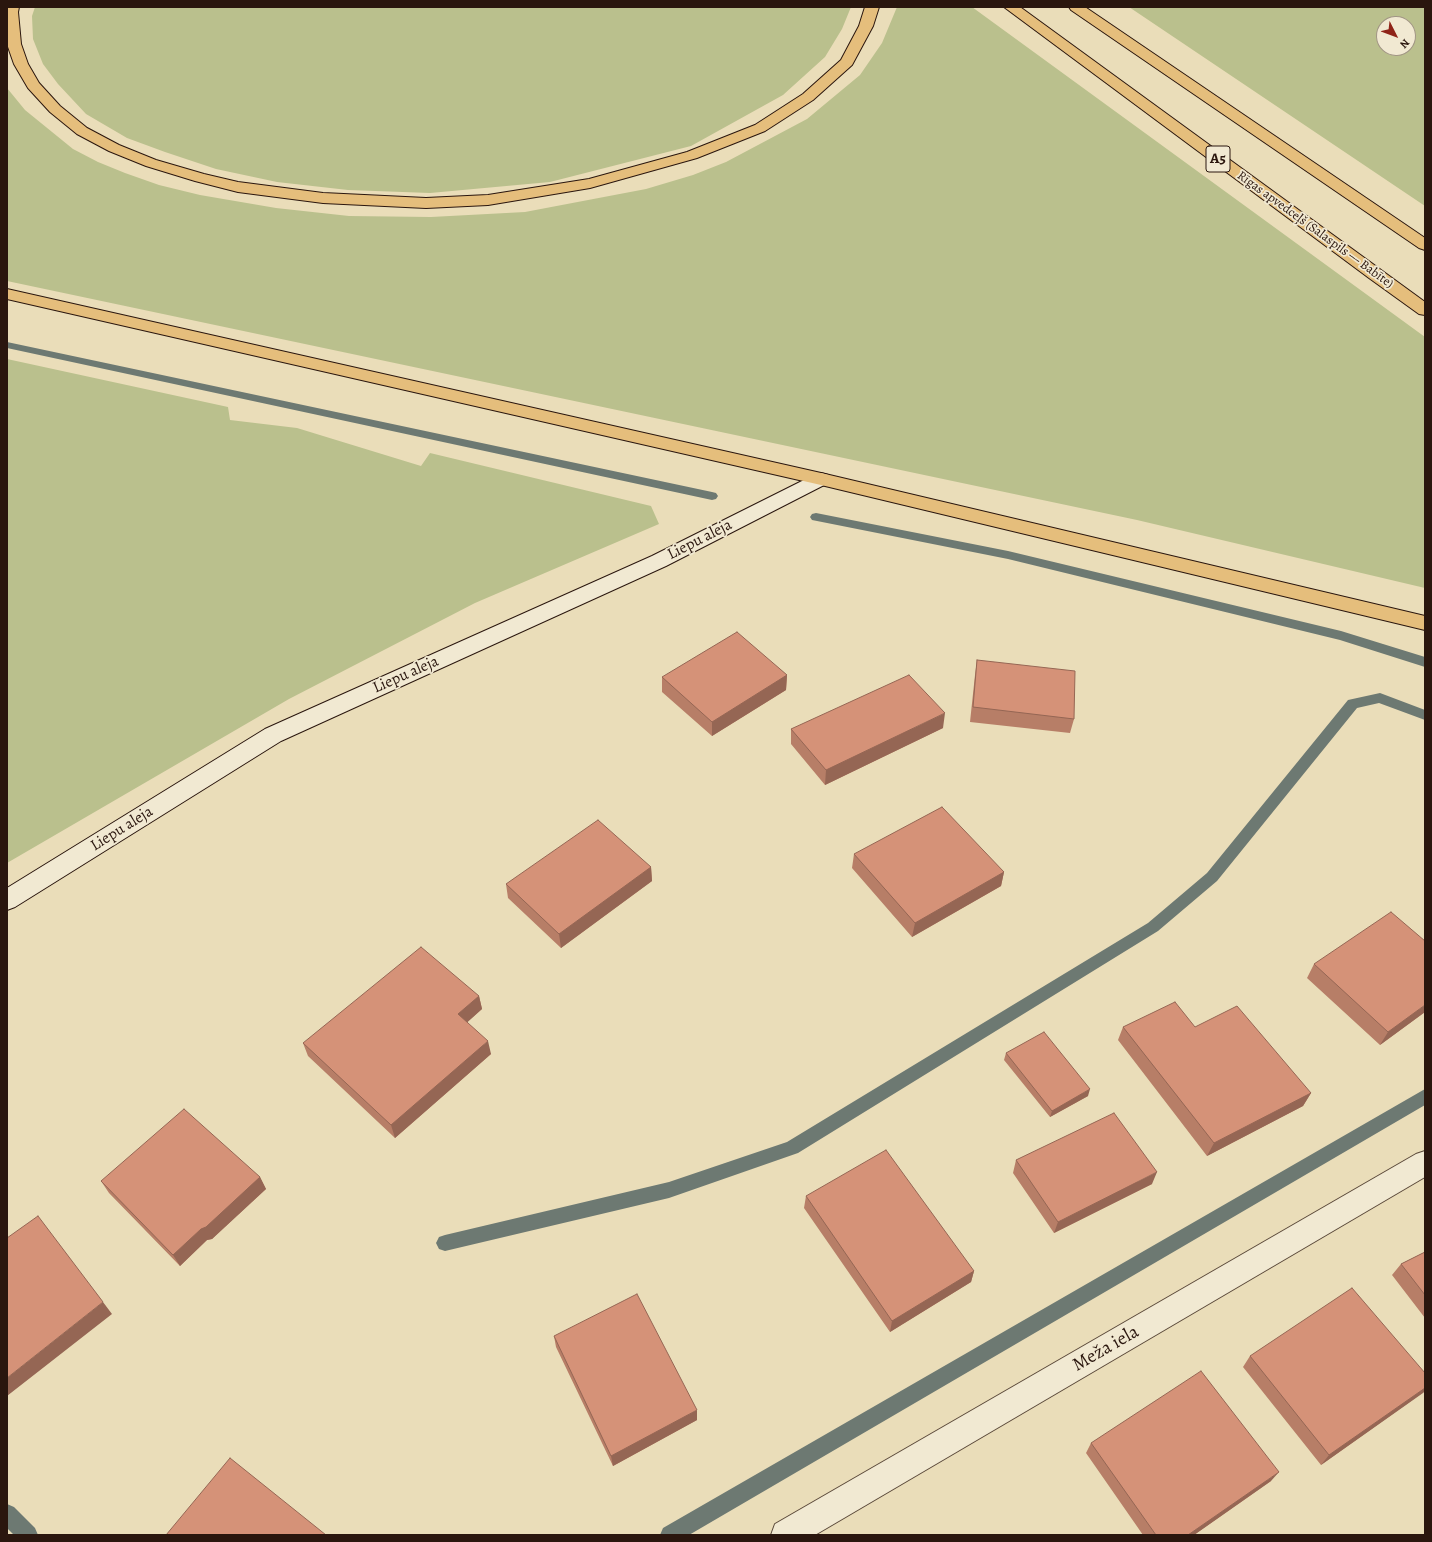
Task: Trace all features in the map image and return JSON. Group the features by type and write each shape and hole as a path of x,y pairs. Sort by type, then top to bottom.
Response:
{"highway":[{"path":"12,7 10,39 21,64 33,85 55,109 82,131 114,148 151,163 200,178 238,187 323,198 426,203 488,200 590,183 692,155 760,128 808,97 848,62 866,26 872,7"},
{"name":"Rīgas apvedceļš (Salaspils — Babīte)","path":"1012,7 1375,275 1425,310"},
{"path":"1076,7 1425,245"},
{"path":"7,294 821,479 1425,623"}],"street":[{"name":"Liepu aleja","path":"7,900 273,735 659,561 821,479"},
{"name":"Meža iela","path":"786,1535 1425,1163"}],"green space":[{"path":"35,7 851,7 842,29 825,57 783,95 691,146 550,182 430,193 348,190 277,182 216,169 127,138 86,114 58,84 43,64 33,39 32,16"},
{"path":"897,7 972,7 1425,337 1425,588 1137,520 7,281 7,88 25,110 73,149 98,162 125,173 159,185 200,195 276,208 349,216 431,217 525,212 646,189 693,175 726,162 807,119 860,75 882,43"},
{"path":"1129,7 1425,7 1425,206"},
{"path":"7,359 228,407 230,420 297,428 421,466 430,453 651,506 659,524 475,603 289,699 7,863"}],"building":[{"path":"737,632 787,675 712,722 662,677"},
{"path":"977,660 1075,671 1074,719 973,707"},
{"path":"909,675 945,713 826,770 791,729"},
{"path":"942,807 1004,872 915,923 854,854"},
{"path":"598,820 651,867 559,934 506,884"},
{"path":"1391,912 1425,941 1425,1005 1388,1032 1314,964"},
{"path":"421,947 479,996 458,1014 488,1041 391,1125 303,1043"},
{"path":"1175,1002 1195,1027 1237,1006 1311,1093 1214,1143 1123,1027"},
{"path":"1044,1032 1090,1089 1052,1111 1006,1053"},
{"path":"184,1109 260,1177 173,1255 101,1181"},
{"path":"1114,1113 1157,1172 1058,1222 1016,1160"},
{"path":"886,1150 974,1271 892,1321 806,1196"},
{"path":"38,1216 103,1302 7,1378 7,1238"},
{"path":"1425,1252 1425,1295 1401,1264"},
{"path":"1352,1288 1425,1373 1425,1388 1329,1455 1250,1356"},
{"path":"637,1294 697,1410 611,1456 554,1336"},
{"path":"1201,1371 1279,1472 1188,1535 1156,1535 1091,1443"},
{"path":"230,1458 326,1535 166,1535"}],"waterway":[{"path":"7,345 712,496"},
{"path":"816,517 1008,555 1341,636 1425,662"},
{"path":"445,1243 669,1190 792,1148 1153,927 1212,877 1353,704 1380,698 1425,715"},
{"path":"670,1535 1425,1096"},
{"path":"7,1514 28,1535"}]}
